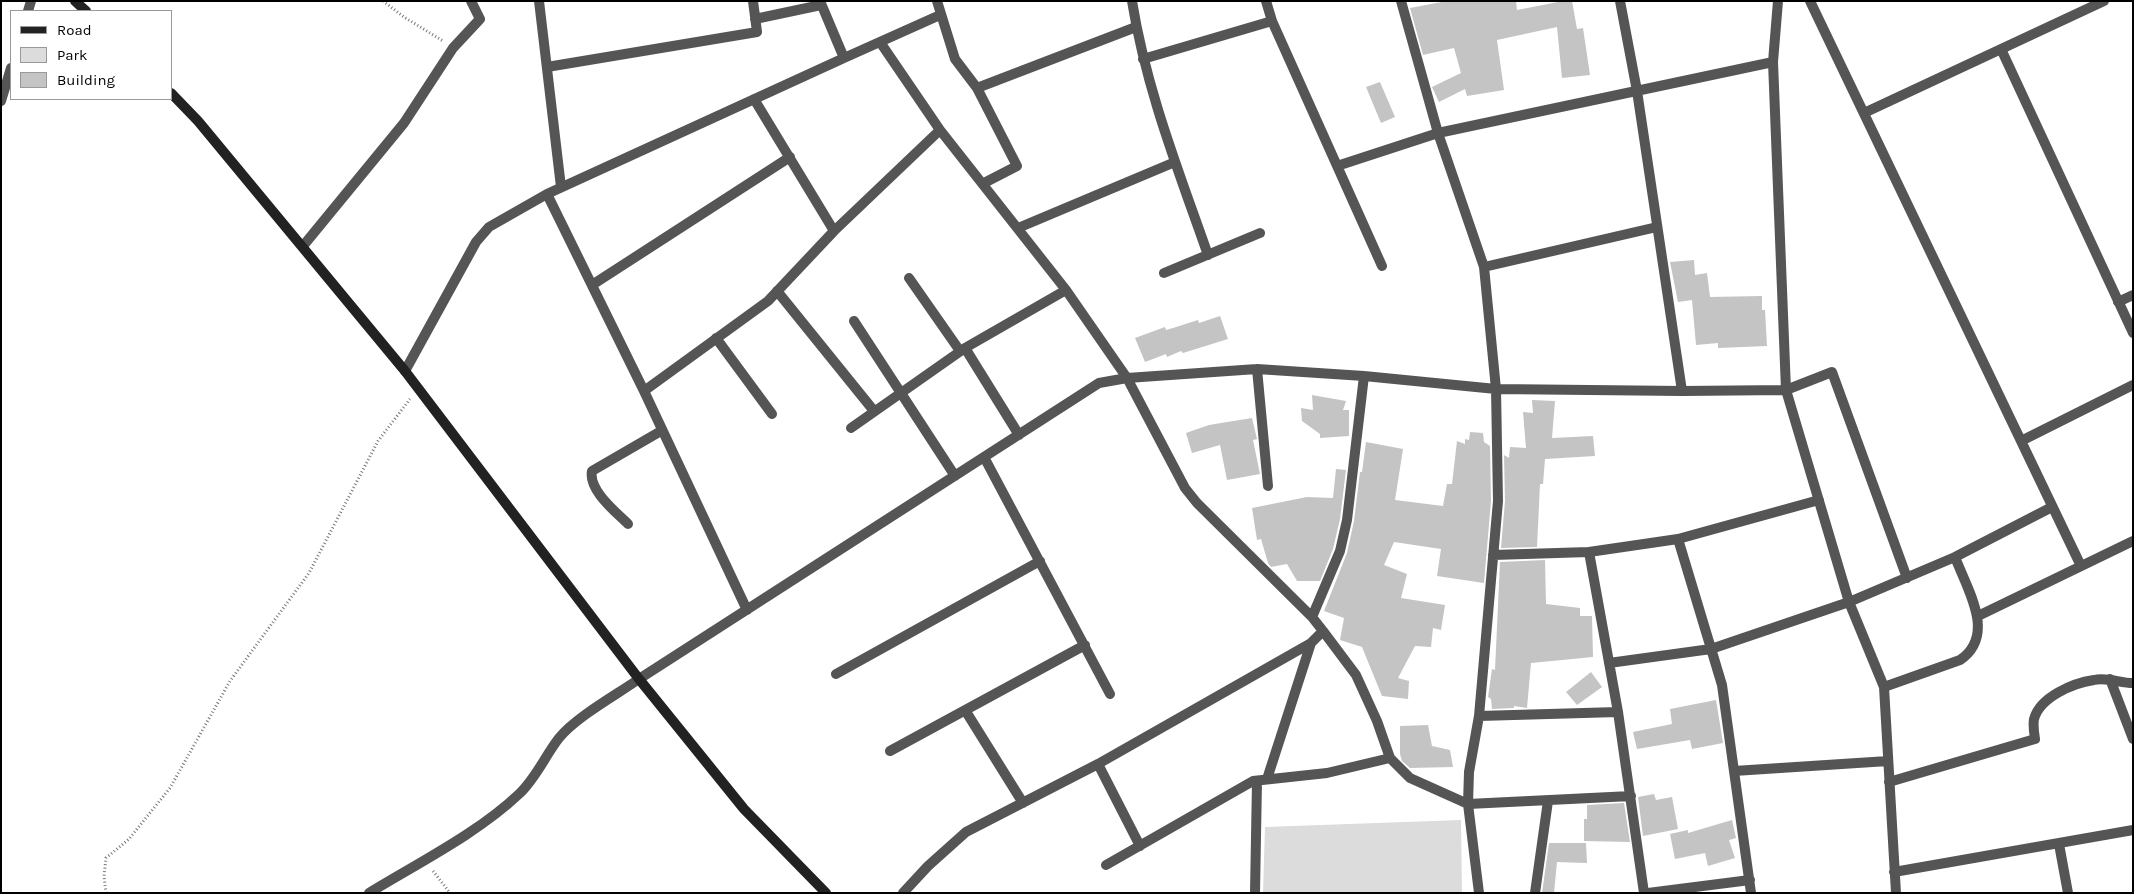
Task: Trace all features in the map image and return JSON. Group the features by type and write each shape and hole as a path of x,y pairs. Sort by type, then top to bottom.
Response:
{"street":[{"path":"75,1 85,10"},
{"path":"302,246 404,123 453,48 480,19 471,1"},
{"path":"540,1 561,188"},
{"path":"547,67 757,32 753,1"},
{"path":"938,1 940,14 955,59 977,88 1017,166 984,183"},
{"path":"1132,1 1143,58 1175,162 1208,254"},
{"path":"1266,1 1272,21 1382,266"},
{"path":"1400,1 1438,132 1484,267 1496,389 1498,501 1479,716 1469,772 1468,804 1479,893"},
{"path":"1620,1 1637,90 1682,392"},
{"path":"1778,1 1773,62 1786,390 1849,602 1884,688 1896,893"},
{"path":"1810,1 2080,566"},
{"path":"1864,113 2104,1"},
{"path":"755,19 820,3 844,58"},
{"path":"405,371 476,242 496,223 547,194 940,14"},
{"path":"1143,58 1272,21"},
{"path":"977,88 1136,27"},
{"path":"880,42 940,130 984,183 1066,290 1128,378 1185,488 1197,503 1312,617 1356,676 1377,721 1390,758 1410,778 1468,804 1548,802 1631,796"},
{"path":"2001,49 2133,333"},
{"path":"1337,166 1438,132 1773,62"},
{"path":"1,101 10,71"},
{"path":"172,94 198,121 405,371 639,679 744,810 826,893"},
{"path":"754,99 834,231"},
{"path":"644,391 768,301 834,231 940,130"},
{"path":"592,285 790,157"},
{"path":"1018,228 1175,162"},
{"path":"547,194 644,391 661,431 747,610"},
{"path":"1484,267 1657,227"},
{"path":"1164,273 1260,233"},
{"path":"909,278 962,350 1018,435"},
{"path":"778,290 874,411"},
{"path":"851,428 962,350 1066,290"},
{"path":"2118,302 2133,295"},
{"path":"854,321 955,476"},
{"path":"716,338 772,414"},
{"path":"369,893 477,827 519,794 538,771 560,737 576,722 639,679 1099,383 1128,378 1257,369 1364,376 1496,389 1682,392 1786,390 1832,372 1907,578"},
{"path":"1257,369 1268,486"},
{"path":"1312,617 1340,550 1347,520 1364,376"},
{"path":"2021,441 2133,386"},
{"path":"628,524 604,501 593,481 592,471 661,431"},
{"path":"984,457 1110,694"},
{"path":"1493,555 1589,552 1678,539 1819,500"},
{"path":"1610,663 1711,649 1849,602 1955,557 2052,508"},
{"path":"1678,539 1722,685 1752,893"},
{"path":"1978,616 2133,541"},
{"path":"1589,552 1618,712 1644,893"},
{"path":"1884,688 1960,660 1970,653 1979,630 1978,616 1955,557"},
{"path":"836,674 1040,562"},
{"path":"903,893 928,866 966,832 1098,764 1311,643 1323,631"},
{"path":"1255,893 1262,780 1311,643"},
{"path":"890,751 1084,645"},
{"path":"1890,782 2034,739 2034,720 2040,707 2070,687 2094,680 2110,679 2133,682"},
{"path":"2110,679 2133,739"},
{"path":"965,710 1023,803"},
{"path":"1479,716 1618,712"},
{"path":"1106,865 1262,780 1327,772 1390,758"},
{"path":"1734,771 1888,761"},
{"path":"1098,764 1140,846"},
{"path":"1535,893 1548,802"},
{"path":"1894,872 2133,830"},
{"path":"2059,844 2068,893"},
{"path":"1648,893 1750,880"}],"path":[{"path":"383,1 404,18 453,48"},
{"path":"106,893 104,876 106,858 129,839 170,788 230,681 309,573 378,441 418,389"},
{"path":"424,859 450,893"}],"green space":[{"path":"1461,820 1462,893 1263,893 1265,827"}],"building":[{"path":"1447,1 1516,1 1517,10 1572,1 1577,29 1583,28 1590,75 1562,78 1557,27 1497,40 1504,90 1467,96 1465,89 1439,102 1432,87 1461,73 1454,48 1423,55 1410,8"},
{"path":"1380,82 1395,117 1381,123 1366,87"},
{"path":"1694,260 1695,275 1707,273 1710,297 1762,296 1762,310 1765,310 1767,346 1718,348 1718,343 1696,345 1692,300 1678,302 1670,262"},
{"path":"1220,316 1228,339 1183,353 1181,351 1167,357 1166,354 1145,362 1135,338 1165,327 1166,330 1198,320 1199,323"},
{"path":"1312,395 1346,401 1343,410 1349,410 1349,436 1320,438 1320,434 1302,421 1301,408 1313,410"},
{"path":"1532,400 1555,401 1552,438 1593,436 1595,456 1545,459 1543,484 1540,484 1537,547 1501,548 1505,501 1504,455 1509,458 1510,447 1526,448 1523,412 1533,413"},
{"path":"1252,418 1257,439 1253,440 1260,474 1227,480 1220,445 1192,453 1186,433 1209,425"},
{"path":"1470,432 1483,433 1484,442 1490,446 1491,501 1484,583 1437,576 1441,549 1394,542 1384,565 1407,574 1401,598 1445,605 1441,630 1433,628 1431,647 1415,646 1398,678 1409,681 1408,699 1382,696 1362,647 1340,640 1344,618 1324,611 1347,553 1354,521 1366,442 1403,449 1395,500 1443,506 1447,484 1452,484 1457,441 1465,444 1465,439 1469,440"},
{"path":"1336,469 1346,470 1340,519 1333,549 1320,581 1297,581 1287,564 1271,567 1268,563 1261,539 1257,540 1252,508 1307,497 1333,498"},
{"path":"1545,560 1546,604 1580,608 1580,616 1592,616 1593,657 1531,663 1527,708 1514,706 1514,708 1492,709 1491,699 1488,697 1492,669 1495,670 1500,562"},
{"path":"1591,672 1602,687 1577,705 1566,692"},
{"path":"1716,700 1723,743 1692,749 1690,740 1637,749 1633,732 1672,724 1670,709"},
{"path":"1428,725 1432,746 1450,750 1453,767 1410,768 1402,761 1400,754 1400,726"},
{"path":"1654,794 1656,800 1672,797 1678,829 1643,836 1638,797"},
{"path":"1624,803 1630,842 1584,841 1584,819 1587,819 1587,805"},
{"path":"1732,820 1736,838 1729,840 1735,858 1708,866 1705,853 1675,859 1670,834 1688,830 1688,833"},
{"path":"1549,843 1586,843 1587,863 1557,862 1554,893 1542,893"}]}
